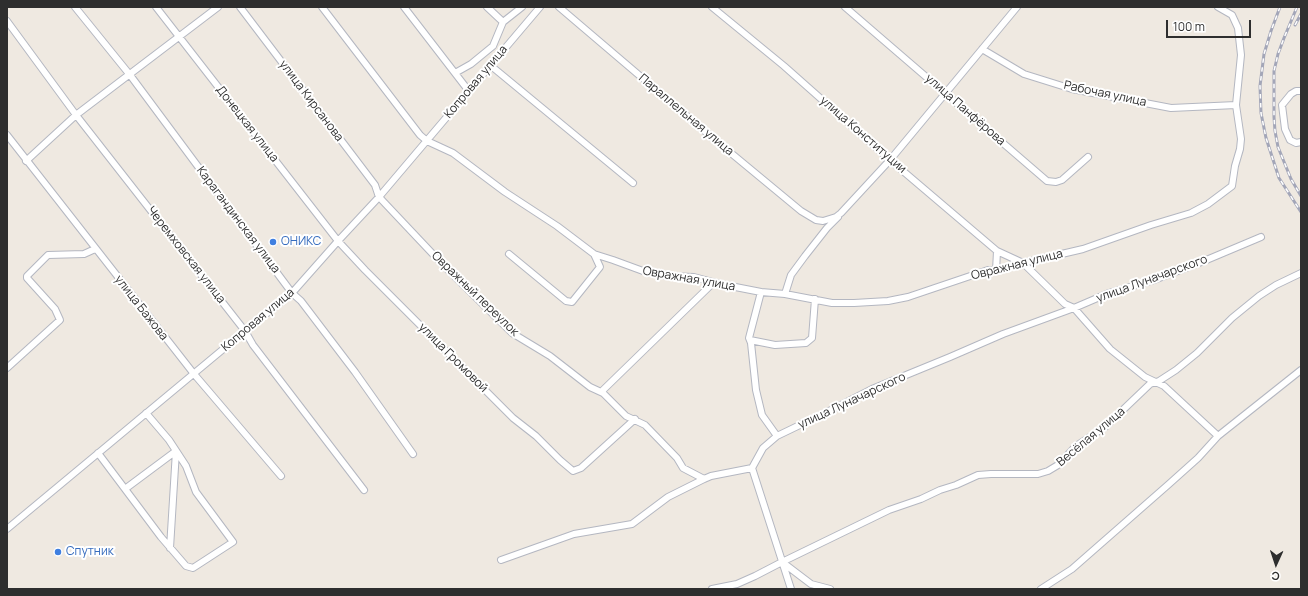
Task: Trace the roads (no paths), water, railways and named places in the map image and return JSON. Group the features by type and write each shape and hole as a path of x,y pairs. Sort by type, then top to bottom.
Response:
{"street":[{"name":"Карагандинская улица","path":"75,7 130,75 292,293 300,301 346,360 413,454"},
{"name":"Донецкая улица","path":"156,7 338,241"},
{"path":"26,161 76,116 218,7"},
{"name":"улица Кирсанова","path":"240,7 375,184 379,197"},
{"path":"322,7 420,135 427,140"},
{"path":"404,7 468,90"},
{"path":"487,7 503,22"},
{"path":"455,73 471,64 493,46 503,22 522,7"},
{"name":"Копровая улица","path":"7,529 292,293 379,197 468,90 540,7"},
{"name":"Параллельная улица","path":"559,7 801,211 816,220 823,221 841,214"},
{"name":"улица Конституции","path":"712,7 784,66 890,160 997,251 1024,263"},
{"name":"улица Панфёрова","path":"845,7 1047,181 1056,182 1062,180 1088,157"},
{"path":"785,294 791,275 827,228 890,160 1017,7"},
{"name":"Овражная улица","path":"427,140 453,153 505,192 557,226 594,254 643,271 668,276 694,277 713,283 761,292 785,294 832,303 888,301 908,297 988,270 996,271 1083,249 1151,225 1191,213 1208,204 1228,190 1232,186 1241,139 1236,106 1241,55 1238,28 1232,15 1218,7"},
{"name":"Черемховская улица","path":"7,20 76,116 245,331 253,345 364,490"},
{"name":"Рабочая улица","path":"982,49 1024,74 1072,89 1171,108 1236,106"},
{"path":"490,65 633,182"},
{"path":"1301,91 1291,94 1282,105 1285,130 1290,140 1296,144 1301,142"},
{"name":"улица Бажова","path":"7,135 194,374 281,476"},
{"name":"Овражный переулок","path":"379,197 446,268 512,333 550,356 590,387 602,393 626,416 645,425 677,458 683,468 704,479"},
{"name":"улица Луначарского","path":"752,468 763,448 777,436 872,389 1003,334 1074,308 1109,293 1154,280 1204,262 1261,237"},
{"name":"улица Громовой","path":"338,241 513,418 536,436 573,471 581,468 635,419"},
{"path":"7,368 60,320 55,309 27,278 27,276 48,255 84,254 95,249"},
{"path":"996,271 997,251"},
{"path":"509,254 566,301 572,302 600,267 594,254"},
{"path":"1024,263 1065,304 1074,308 1110,349 1145,377 1164,386 1218,436"},
{"name":"Весёлая улица","path":"782,562 889,510 978,476 991,474 1038,474 1048,471 1058,465 1076,446 1105,427 1150,384 1176,370 1197,353 1232,318 1259,296 1276,285 1301,273"},
{"path":"602,393 713,283"},
{"path":"761,292 754,313 749,338 756,390 762,415 777,436"},
{"path":"750,340 775,345 806,343 812,338 814,300"},
{"path":"1041,589 1072,569 1198,458 1218,436 1301,370"},
{"path":"98,453 170,548 186,566 193,568 233,542 196,492 186,466 169,440 146,414"},
{"path":"125,489 176,451"},
{"path":"170,548 176,451"},
{"path":"501,560 574,534 632,524 668,497 704,479 711,476 752,468 791,589"},
{"path":"712,589 737,584 782,562"},
{"path":"782,562 811,584 830,589"}],"railway":[{"path":"1280,7 1264,54 1260,86 1261,113 1266,138 1279,178 1301,212"},
{"path":"1297,7 1278,54 1274,71 1274,117 1278,147 1291,179 1301,196"},
{"path":"1295,25 1301,14"}],"place":[{"name":"ОНИКС","path":"273,242"},
{"name":"Спутник","path":"58,552"}]}
